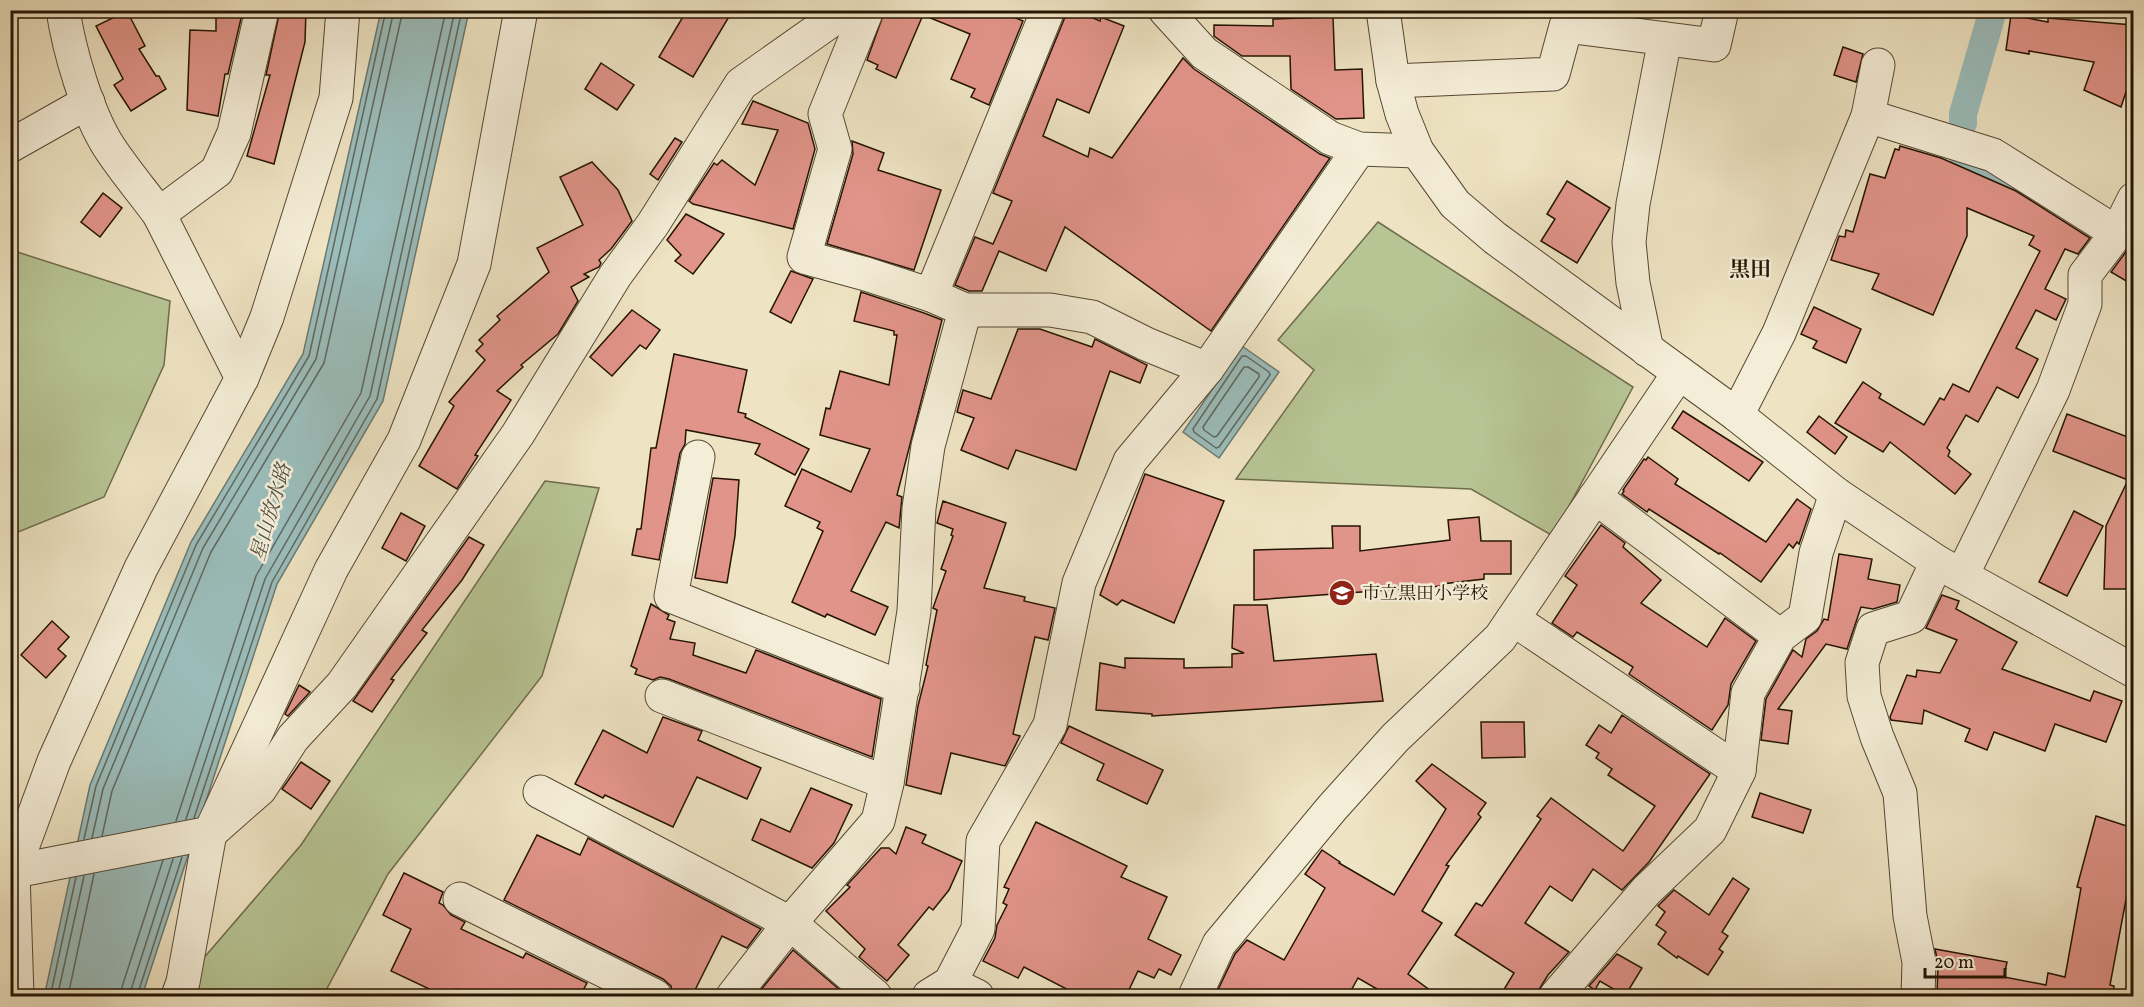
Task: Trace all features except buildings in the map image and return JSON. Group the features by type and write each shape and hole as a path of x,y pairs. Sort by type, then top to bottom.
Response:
{"street":[{"path":"159,214 217,171 234,133 262,10"},
{"path":"17,996 12,872 54,761 141,568 242,378 267,317 336,98 343,10"},
{"path":"178,996 183,982 210,833 331,570 404,440 474,264 521,10"},
{"path":"12,872 210,833 260,789 293,738 342,685 518,434 615,276 653,224 741,84 846,10"},
{"path":"867,10 825,114 835,148 804,257 931,295 964,310 1050,310 1092,317 1146,344 1208,369"},
{"path":"931,295 1048,10"},
{"path":"1166,10 1203,53 1330,138 1359,149 1417,151"},
{"path":"1383,10 1393,81 1402,114 1417,151 1455,204 1495,238 1737,415 1836,494 1950,569 2133,671"},
{"path":"1393,81 1553,74 1566,26 1714,45 1722,10"},
{"path":"72,14 91,113 108,146 159,214 242,378"},
{"path":"1647,350 1633,283 1629,242 1633,204 1665,39"},
{"path":"1737,415 1779,333 1868,116 1878,65"},
{"path":"10,146 88,102"},
{"path":"1868,116 1993,155 2126,221 2085,275 2085,304 2053,390 1950,569 1911,617 1873,629 1863,663 1864,696 1877,737 1900,793 1910,916 1919,962 1918,996"},
{"path":"952,992 978,929 983,841 1050,725 1079,583 1130,461 1208,369 1359,149"},
{"path":"733,996 790,923 878,821 887,783 914,611 919,508 928,446 964,310"},
{"path":"1195,996 1219,944 1332,808 1395,738 1500,638 1678,373"},
{"path":"698,457 671,596 903,688"},
{"path":"1556,996 1646,891 1710,830 1739,771 1748,693 1780,636 1805,617 1816,553 1836,494"},
{"path":"1595,497 1780,636"},
{"path":"1513,619 1739,771"},
{"path":"662,696 887,783"},
{"path":"540,792 790,923 875,996"},
{"path":"460,899 655,996"}],"green space":[{"path":"1378,222 1633,387 1553,536 1471,489 1236,479 1314,370 1278,340"},
{"path":"11,250 170,301 164,365 104,497 11,535"},
{"path":"545,481 599,488 542,676 388,874 323,996 179,996 183,982 301,845"}],"water":[{"name":"星山放水路","path":"381,11 469,11 383,401 277,584 142,996 46,996 90,785 191,542 303,354"},
{"path":"1242,346 1279,372 1219,458 1183,432"}],"waterway":[{"path":"1963,123 1963,114 1993,10"},
{"path":"1964,162 2026,188"}],"place":[{"name":"市立黒田小学校","path":"1342,593"}],"district":[{"name":"黒田","path":"1750,269"}]}
